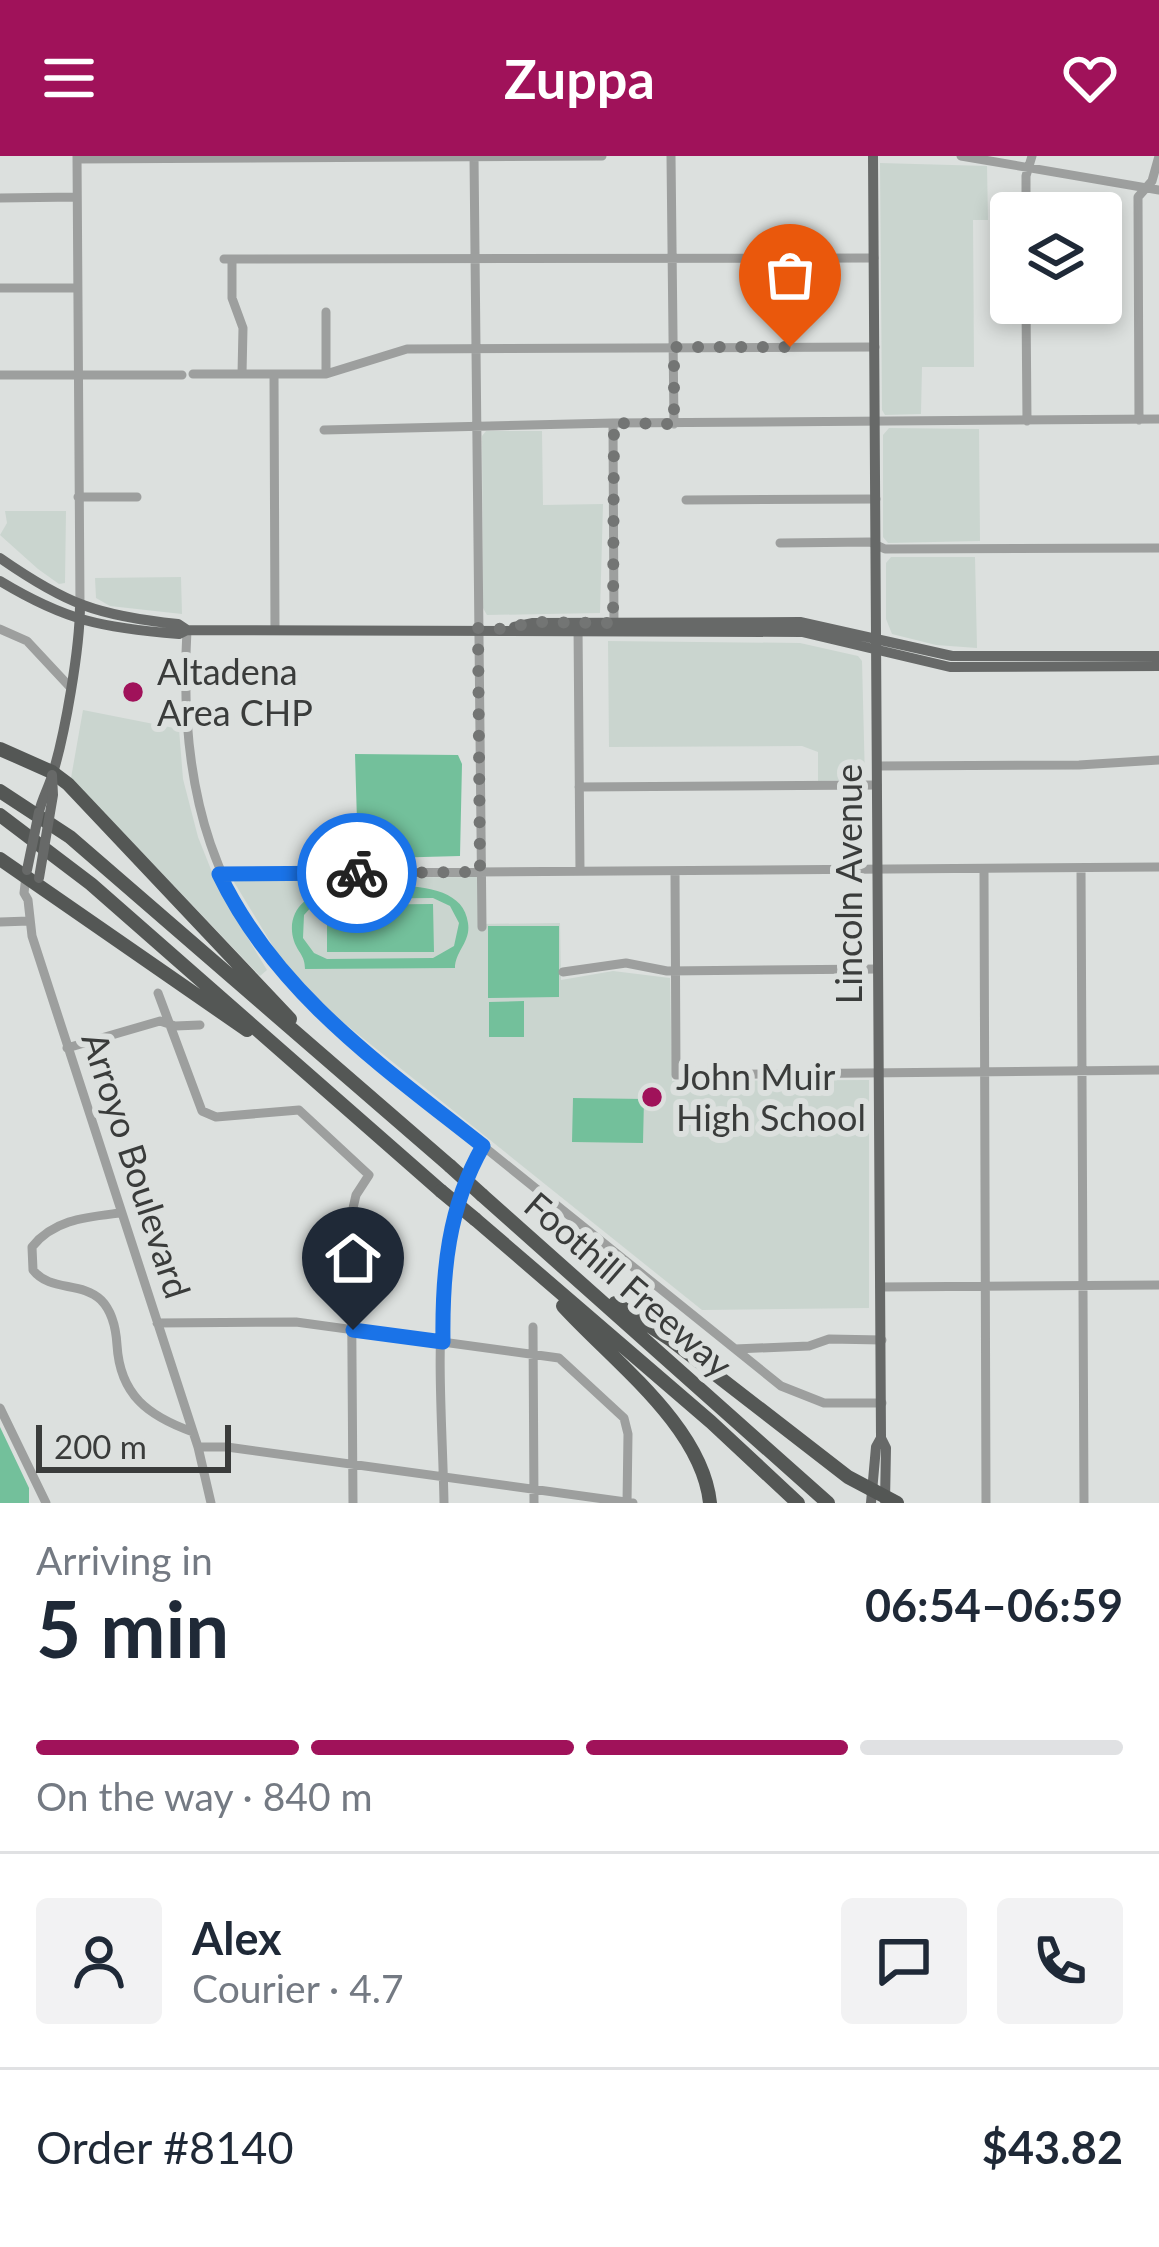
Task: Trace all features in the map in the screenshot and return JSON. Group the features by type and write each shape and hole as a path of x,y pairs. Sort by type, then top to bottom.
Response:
{"highway":[{"path":"0,749 52,774 184,902 330,1063"},
{"name":"Foothill Freeway","path":"0,791 70,837 450,1166 828,1503"},
{"name":"Foothill Freeway","path":"0,815 57,856 798,1503"},
{"path":"0,859 304,1069"},
{"path":"524,1263 687,1439 701,1464 710,1503"},
{"path":"575,1278 671,1340 882,1499"}],"main road":[{"name":"Lincoln Avenue","path":"873,156 880,1438 886,1448 882,1499"},
{"path":"0,558 39,586 80,605 110,616 178,624 187,630"},
{"path":"0,581 40,606 80,621 179,634 187,630 614,627 802,632 968,658 1159,656"},
{"name":"Arroyo Boulevard","path":"32,877 53,795 52,774 80,605"},
{"path":"877,644 928,664 968,668 1159,667"}],"street":[{"path":"474,156 482,927"},
{"path":"80,605 77,158 602,156"},
{"path":"671,156 674,424"},
{"path":"961,156 1030,160 1159,190"},
{"path":"1139,420 1138,197 1152,181 1159,156"},
{"path":"1028,192 1030,160"},
{"path":"0,198 76,197"},
{"path":"242,374 243,328 232,298 228,259 874,258"},
{"path":"0,288 77,288"},
{"path":"326,312 326,374"},
{"path":"1026,324 1027,421"},
{"path":"0,375 326,374 394,351 875,347"},
{"path":"274,374 274,630"},
{"path":"324,430 1159,419"},
{"path":"614,423 614,627"},
{"path":"78,497 137,496"},
{"path":"686,500 876,499"},
{"path":"780,543 870,542 885,549 1159,548"},
{"path":"579,627 580,872"},
{"path":"0,629 27,641 69,686"},
{"path":"187,630 193,778 219,874 256,938 306,1000 795,1394 824,1403 882,1403"},
{"path":"877,766 1159,760"},
{"path":"579,787 877,785"},
{"path":"1081,868 1084,1503"},
{"path":"219,874 1159,868"},
{"path":"984,870 986,1503"},
{"path":"675,871 676,1075 1159,1070"},
{"name":"Arroyo Boulevard","path":"32,877 35,895 28,900 29,921 194,1432 211,1503"},
{"path":"0,922 29,921"},
{"path":"563,972 626,963 676,970 878,969"},
{"path":"158,993 202,1111 216,1117 299,1110 369,1175 351,1216 353,1503"},
{"path":"67,1048 160,1021 200,1025"},
{"path":"444,1503 443,1261 471,1168 483,1146"},
{"path":"120,1213 51,1229 32,1247 33,1270 43,1280 82,1289 100,1299 113,1320 119,1367 130,1394 148,1412 194,1432"},
{"path":"880,1287 1159,1285"},
{"path":"157,1323 296,1322 565,1361 624,1418 629,1503 198,1447"},
{"path":"533,1327 534,1503"},
{"path":"735,1349 882,1340"},
{"path":"0,1408 46,1503"}],"shaded area":[{"path":"880,163 987,166 988,220 973,220 974,367 922,367 921,414 885,415 882,410"},
{"path":"889,428 979,429 980,541 888,543 883,537 883,435"},
{"path":"486,431 542,431 543,505 603,504 600,613 487,615 483,608 482,436"},
{"path":"5,511 66,511 65,583 59,584 38,569 0,535 7,523"},
{"path":"891,557 975,557 977,648 936,645 892,634 886,619 886,563"},
{"path":"181,577 182,614 110,606 96,598 95,578"},
{"path":"608,641 800,643 858,656 862,661 865,780 818,781 818,752 802,746 609,747"},
{"path":"83,710 179,729 183,779 198,837 220,892 267,970 260,976 71,778"},
{"name":"John Muir High School","path":"477,877 478,924 560,923 561,980 613,971 670,978 672,1081 869,1080 869,1308 702,1310 334,1015 282,961 234,882 235,878"}],"green space":[{"path":"355,754 458,755 462,764 460,856 387,858 357,821"},
{"path":"412,887 449,896 462,907 468,923 455,968 305,969 292,922 306,900 323,891","holes":["433,898 450,906 459,923 454,946 433,958 327,959 314,953 303,938 304,915 327,899"]},
{"path":"433,904 434,952 327,952 327,905"},
{"path":"488,926 559,926 559,997 488,998"},
{"path":"524,1001 524,1037 489,1037 489,1002"},
{"path":"573,1098 644,1099 643,1143 572,1142"},
{"path":"0,1427 29,1488 29,1503 0,1503"}],"way so far":[{"path":"357,873 480,872 478,628 505,629 533,622 613,623 614,423 674,424 674,347 790,347"}],"place":[{"name":"Altadena Area CHP","path":"133,692"},
{"name":"John Muir High School","path":"652,1097"}],"route":[{"path":"353,1330 443,1342 443,1261 471,1168 483,1146 306,1000 256,938 219,874 357,873"}]}
